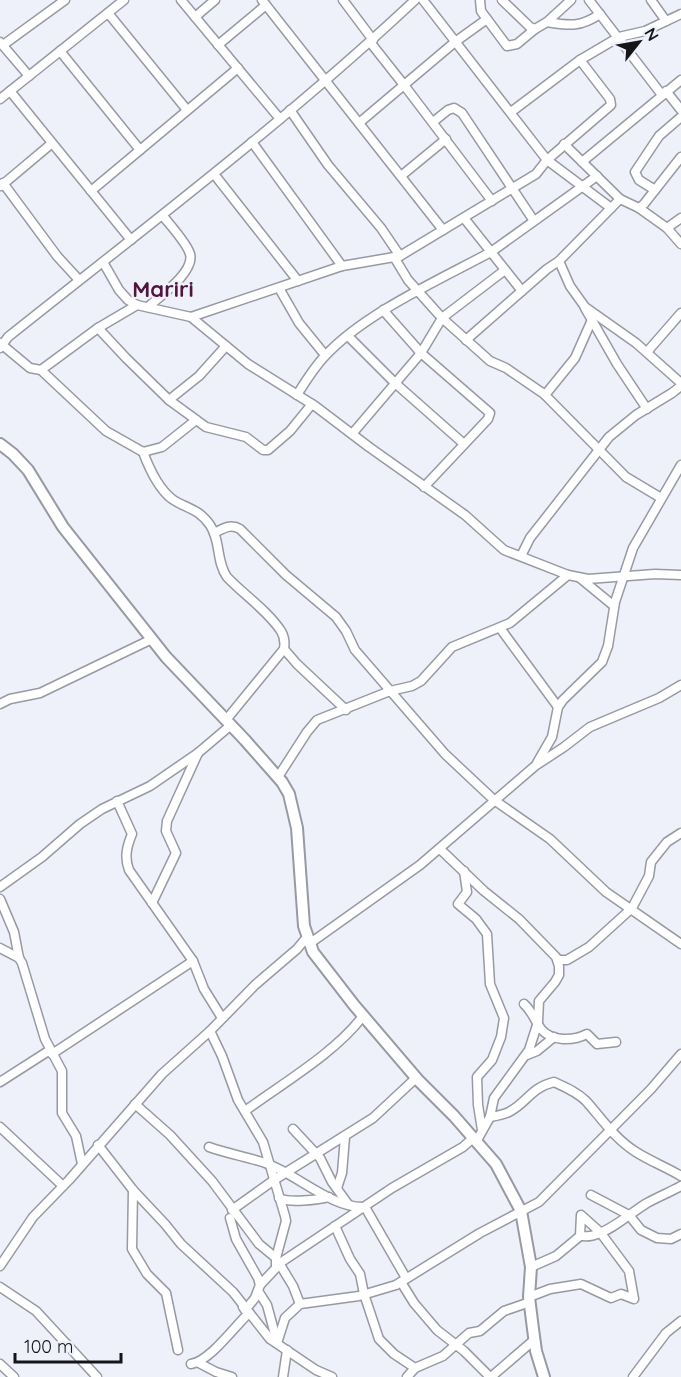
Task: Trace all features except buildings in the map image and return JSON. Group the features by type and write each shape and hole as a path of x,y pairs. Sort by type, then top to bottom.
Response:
{"street":[{"path":"29,76 1,43 65,0"},
{"path":"0,99 124,0"},
{"path":"182,0 280,119"},
{"path":"195,17 215,0"},
{"path":"343,0 371,41 492,201"},
{"path":"0,887 42,857 80,824 117,801 150,786 198,753 229,723 284,649 285,642 281,631 223,571 214,533 203,517 191,507 173,500 164,490 143,452 106,431 41,370 30,368 1,346 8,337 163,216 280,119 415,0"},
{"path":"423,0 547,160 611,208"},
{"path":"480,0 481,11 507,46 517,44 547,21 561,3 571,0"},
{"path":"502,0 535,29"},
{"path":"589,0 664,93 681,110"},
{"path":"651,0 666,21"},
{"path":"218,45 264,3 443,230"},
{"path":"108,13 187,110"},
{"path":"547,21 561,24 585,24 600,14"},
{"path":"511,112 580,60 619,37 645,31 681,14"},
{"path":"359,123 455,42 487,19"},
{"path":"60,51 141,150"},
{"path":"191,317 342,267 397,257 536,174 564,144 611,105 610,99 580,60"},
{"path":"91,191 237,68"},
{"path":"582,162 681,80"},
{"path":"10,91 131,240"},
{"path":"433,122 454,108 462,113 534,222"},
{"path":"290,110 328,165 381,228 408,280 442,318 490,361 507,368 545,395 626,477 661,498"},
{"path":"655,190 639,180 635,172 659,136 681,117"},
{"path":"401,176 446,139"},
{"path":"252,142 342,267"},
{"path":"51,144 2,185 57,256 79,280"},
{"path":"564,144 620,199 639,208 667,228 681,244"},
{"path":"639,208 678,167 681,157"},
{"path":"214,174 298,281"},
{"path":"297,395 325,356 383,310 491,252 597,176"},
{"path":"466,340 560,261 620,199"},
{"path":"148,307 184,274 191,263 190,253 163,216"},
{"path":"464,218 522,291"},
{"path":"667,228 681,218"},
{"path":"560,261 570,286 585,307 591,322 647,409"},
{"path":"103,262 119,290 128,300 137,305 191,317 248,364 312,404 424,488 465,515 504,550 580,578 681,575"},
{"path":"352,434 421,353 442,318 505,270"},
{"path":"279,288 299,323 325,356"},
{"path":"41,370 98,328 137,305"},
{"path":"520,556 537,529 616,430 672,393 681,384 647,352 585,307"},
{"path":"383,310 421,353 490,413 488,419 424,488"},
{"path":"647,352 681,313"},
{"path":"545,395 575,358 591,322"},
{"path":"98,328 169,400 196,420 206,427 246,437 263,450 268,450 290,431 312,404"},
{"path":"348,336 395,383 464,444"},
{"path":"169,400 199,376 226,346"},
{"path":"143,452 162,447 196,420"},
{"path":"0,444 28,470 63,527 166,657 278,777 289,794 297,828 300,878 308,940 332,978 363,1016 416,1078 454,1116 496,1164 521,1211 531,1267 530,1300 534,1340 544,1377"},
{"path":"535,766 552,737 558,707 602,662 608,646 614,606 633,548 681,465"},
{"path":"214,533 235,526 240,530 286,575 336,617 355,650 445,754 494,800 540,831 606,892 681,944"},
{"path":"278,777 314,723 390,691 412,686 421,681 441,657 460,642 500,628 527,610 568,574"},
{"path":"580,578 614,606"},
{"path":"500,628 558,707"},
{"path":"0,704 10,699 40,693 152,639"},
{"path":"284,649 346,710"},
{"path":"0,1266 33,1217 162,1074 210,1031 255,985 308,940 440,849 535,766 590,727 659,698 681,685"},
{"path":"152,903 176,853 166,831 167,821 198,753"},
{"path":"117,801 132,834 126,862 137,884 193,961 204,989 222,1018"},
{"path":"558,960 567,960 589,947 632,908 648,876 651,862 667,843 681,833"},
{"path":"232,1377 195,1363 255,1298 259,1288 277,1263 410,1176 474,1140 490,1118 495,1098 534,1039 539,1001 559,975 558,960 519,919 440,849"},
{"path":"464,872 467,892 458,904 476,920 487,934 490,984 504,1018 501,1037 492,1060 477,1077 482,1131"},
{"path":"0,899 14,932 19,958 51,1052 62,1071 62,1113 76,1136 82,1164"},
{"path":"0,948 19,958"},
{"path":"0,1083 193,961"},
{"path":"524,1004 543,1031 554,1037 577,1039 587,1034 597,1044 616,1042"},
{"path":"245,1111 298,1074 345,1036 363,1016"},
{"path":"210,1031 235,1093 261,1137 286,1221 277,1263"},
{"path":"526,1054 537,1052 554,1037"},
{"path":"277,1343 285,1318 300,1304 389,1288 480,1233 539,1202 678,1064 681,1054"},
{"path":"231,1214 274,1180 374,1118 416,1078"},
{"path":"490,1118 508,1113 532,1091 554,1082 586,1101 610,1130 635,1152 681,1176"},
{"path":"135,1104 170,1135 212,1181 231,1214 277,1263 293,1286 300,1304"},
{"path":"0,1127 63,1186"},
{"path":"293,1129 317,1155 348,1204"},
{"path":"337,1188 342,1173 345,1137"},
{"path":"98,1145 133,1190 181,1244 233,1292 270,1339 324,1375 332,1377"},
{"path":"209,1147 270,1166 330,1197 356,1207 365,1207"},
{"path":"531,1267 556,1256 580,1236 594,1235 648,1202 681,1186"},
{"path":"133,1190 132,1249 147,1274 166,1293 178,1350"},
{"path":"591,1195 629,1215 642,1230 657,1238 671,1239 681,1234"},
{"path":"279,1198 291,1201 330,1197"},
{"path":"365,1207 414,1303 437,1330 490,1377 534,1340"},
{"path":"231,1214 237,1239 258,1278 259,1288 267,1305 277,1343"},
{"path":"407,1377 415,1368 443,1356 469,1333 480,1331 504,1311 550,1289 581,1284 611,1298 621,1294 634,1299 629,1271 600,1232 581,1215 580,1236"},
{"path":"335,1226 350,1260 360,1274 379,1339 394,1354 415,1368"},
{"path":"0,1287 36,1311 97,1377"},
{"path":"633,1377 666,1333 681,1321"},
{"path":"283,1377 287,1350"},
{"path":"0,1364 15,1377"}],"district":[{"name":"Mariri","path":"163,289"}]}
